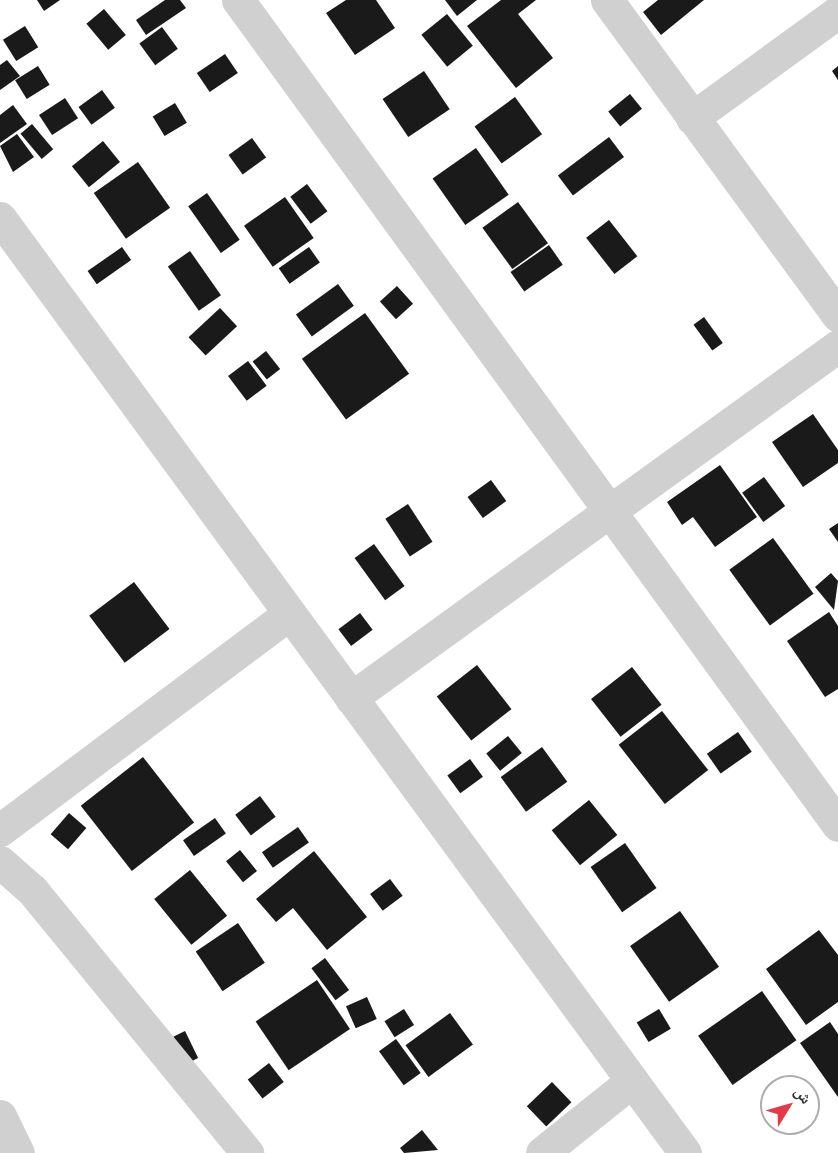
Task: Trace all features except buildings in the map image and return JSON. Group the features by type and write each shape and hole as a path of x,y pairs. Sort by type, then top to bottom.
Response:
{"street":[{"path":"238,0 838,825"},
{"path":"607,0 838,316"},
{"path":"692,118 838,12"},
{"path":"0,218 686,1153"},
{"path":"351,698 838,346"},
{"path":"0,830 289,614"},
{"path":"0,862 32,890 247,1153"},
{"path":"542,1153 632,1081"},
{"path":"0,1116 18,1153"}]}
